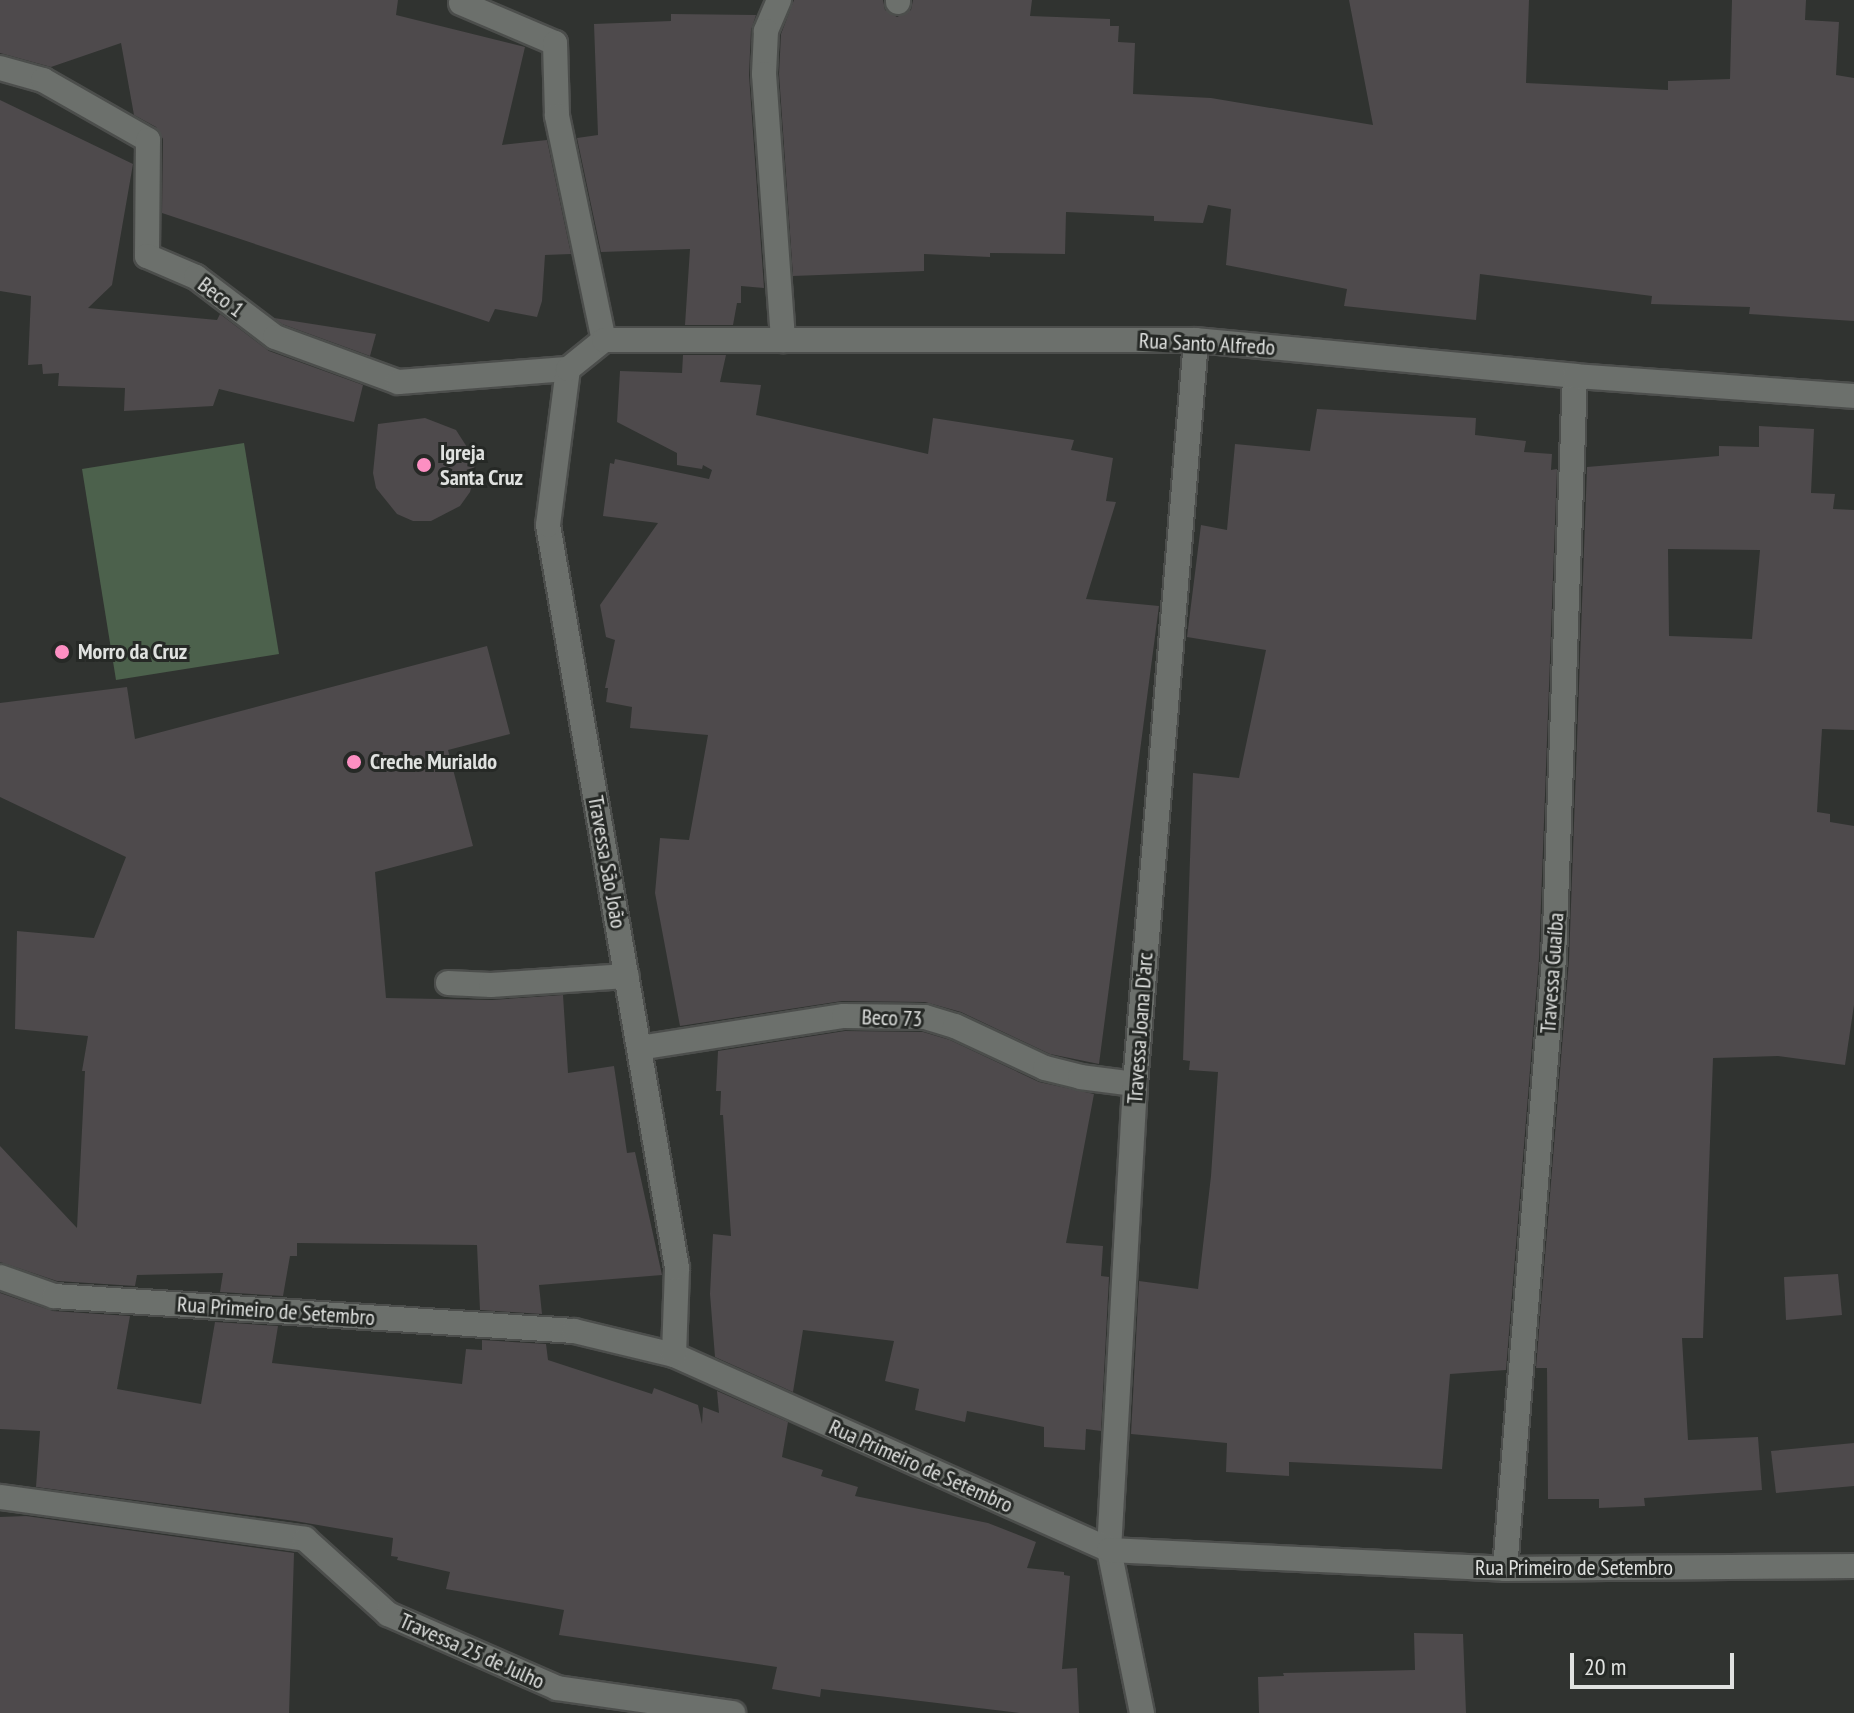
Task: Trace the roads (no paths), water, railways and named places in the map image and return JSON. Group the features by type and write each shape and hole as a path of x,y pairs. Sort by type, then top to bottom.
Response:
{"street":[{"path":"779,0 766,31 764,74 783,340"},
{"path":"461,3 555,43 557,116 604,340 568,369"},
{"name":"Beco 1","path":"0,68 43,80 148,140 147,256 196,277 275,337 398,382 568,369"},
{"name":"Rua Santo Alfredo","path":"604,340 1196,340 1575,376 1854,396"},
{"name":"Travessa Joana D'arc","path":"1142,1713 1109,1550 1135,1084 1196,340"},
{"name":"Travessa São João","path":"568,369 548,525 677,1268 674,1355"},
{"name":"Travessa Guaíba","path":"1505,1569 1554,959 1575,376"},
{"path":"448,983 491,985 627,976"},
{"name":"Beco 73","path":"639,1048 844,1016 925,1017 955,1026 1045,1068 1080,1077 1135,1084"},
{"name":"Rua Primeiro de Setembro","path":"0,1277 54,1296 574,1331 674,1355 1109,1550 1505,1569 1854,1566"},
{"name":"Travessa 25 de Julho","path":"0,1497 305,1539 388,1614 557,1688 733,1713"}],"place":[{"name":"Igreja Santa Cruz","path":"424,465"},
{"name":"Morro da Cruz","path":"62,652"},
{"name":"Creche Murialdo","path":"354,762"}]}
